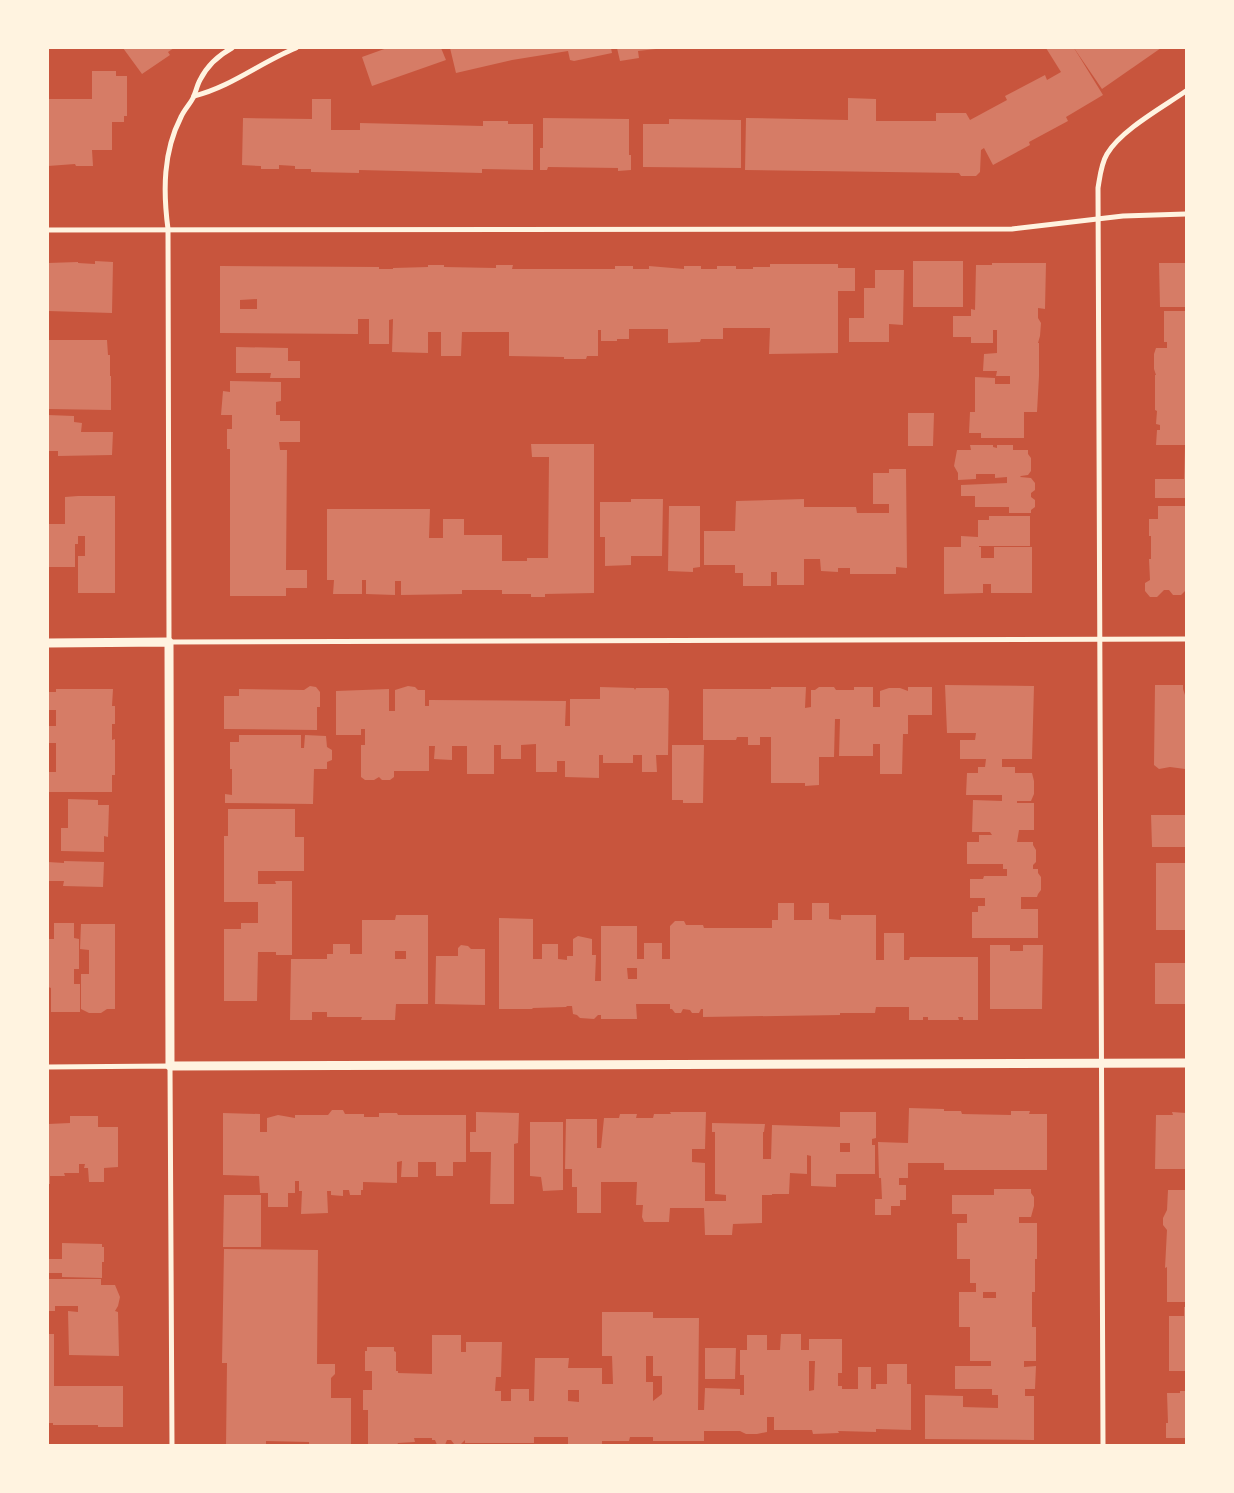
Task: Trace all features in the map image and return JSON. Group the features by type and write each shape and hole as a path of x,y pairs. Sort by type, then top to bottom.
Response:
{"street":[{"path":"172,1446 168,229 164,187 166,164 172,139 181,117 194,96 200,79 211,64 223,52 232,48"},
{"path":"194,96 223,86 262,64 296,48"},
{"path":"1103,1446 1098,188 1106,155 1114,143 1186,91"},
{"path":"48,230 989,230 1149,214 1186,214"},
{"path":"48,642 1186,639"},
{"path":"48,1067 1186,1063"}],"building":[{"path":"123,48 174,48 168,52 170,55 142,74"},
{"path":"387,48 441,48 446,60 372,86 362,57"},
{"path":"450,48 611,48 612,53 574,61 570,60 568,51 512,60 456,73"},
{"path":"617,48 656,49 638,51 639,58 620,61"},
{"path":"1046,48 1074,48 1103,95 1066,117 1068,121 1029,142 1030,145 993,165 984,148 981,150 980,172 976,176 961,176 959,173 745,170 746,118 848,120 848,98 876,99 876,121 936,121 936,113 966,113 970,120 1007,100 1005,96 1045,75 1047,80 1061,72"},
{"path":"1074,48 1161,48 1102,89"},
{"path":"92,71 116,71 116,76 127,76 127,116 124,116 124,122 112,122 112,150 92,150 93,166 76,166 75,164 48,166 48,99 92,99"},
{"path":"312,99 331,99 331,130 360,130 360,123 483,126 483,121 508,121 508,124 533,124 533,170 482,169 482,173 359,170 359,173 311,172 311,169 295,169 295,166 279,165 279,169 261,169 261,166 242,165 243,118 312,119"},
{"path":"543,118 629,119 631,170 618,171 618,168 548,167 547,170 540,170 540,148 543,148"},
{"path":"669,119 741,120 741,168 643,167 643,124 669,124"},
{"path":"95,261 113,262 112,313 48,311 48,263 78,262 95,264"},
{"path":"913,261 963,261 963,307 913,307"},
{"path":"992,263 1046,263 1045,309 1038,308 1038,318 1041,323 1038,343 1037,412 1024,412 1024,438 981,438 981,433 969,433 970,412 975,412 975,377 995,378 995,384 1010,384 1010,376 996,376 997,371 983,371 984,354 997,353 997,330 993,330 993,343 971,343 971,337 953,337 953,316 971,316 971,309 975,310 976,265 992,265"},
{"path":"1159,263 1186,263 1186,307 1160,307"},
{"path":"770,264 838,264 838,268 855,268 855,291 838,291 838,353 769,354 770,328 723,328 723,339 701,339 700,342 668,343 668,329 629,329 629,339 617,339 617,341 601,341 601,330 598,330 598,356 587,356 586,359 509,356 509,332 462,332 461,356 441,356 441,332 428,332 428,353 392,352 393,319 389,320 389,344 369,344 369,319 358,319 358,334 220,333 220,266 379,267 379,269 428,267 428,265 496,268 496,265 513,265 512,269 615,269 615,266 633,266 633,269 649,269 649,266 684,269 684,266 701,266 701,269 717,269 717,266 736,266 736,269 770,267","holes":["257,299 257,309 240,309 240,300"]},
{"path":"875,270 904,270 903,325 889,324 889,342 849,342 849,318 864,318 864,288 875,288"},
{"path":"1164,311 1186,311 1186,498 1155,498 1155,479 1184,479 1185,445 1156,445 1157,430 1160,430 1160,425 1156,424 1154,354 1156,348 1167,348 1167,342 1164,342"},
{"path":"48,340 107,340 108,355 110,355 111,410 48,409"},
{"path":"236,347 288,348 288,361 300,361 300,378 270,378 271,373 236,373"},
{"path":"230,381 281,382 281,401 276,402 276,415 280,415 280,421 300,421 300,442 279,442 280,450 287,450 286,570 307,570 307,588 286,588 286,596 230,596 230,449 227,449 227,429 232,429 232,415 221,415 223,391 230,392"},
{"path":"908,413 934,413 933,446 908,446"},
{"path":"48,415 74,416 74,422 82,423 81,432 113,432 112,455 58,456 58,451 48,451"},
{"path":"531,444 594,444 594,593 545,594 545,597 531,597 531,594 502,594 502,590 462,590 462,594 401,595 401,581 395,581 395,595 366,594 366,580 362,580 362,594 333,594 334,580 327,580 327,509 430,509 429,538 443,538 443,519 464,519 464,535 502,535 502,561 527,561 527,558 548,558 548,562 549,457 532,457"},
{"path":"970,445 993,445 993,447 997,448 997,445 1013,445 1013,450 1028,450 1031,458 1031,471 1028,475 1020,477 1031,478 1035,483 1035,490 1031,493 1031,497 1035,500 1035,507 1031,510 1031,513 1009,513 1009,507 975,507 975,496 961,496 961,485 1007,483 1007,477 995,478 995,474 976,474 976,479 958,480 958,473 954,466 957,450 971,450"},
{"path":"889,469 906,469 907,568 896,567 896,574 850,574 850,568 838,568 838,572 821,571 820,559 804,559 804,585 777,585 777,572 771,572 771,586 743,586 743,573 735,573 735,565 704,565 704,531 735,531 736,501 804,499 804,507 856,507 857,513 889,513 889,504 873,504 873,473 889,473"},
{"path":"115,496 115,593 78,593 78,556 85,556 85,536 78,536 78,544 75,544 75,567 48,567 48,524 65,524 65,497"},
{"path":"631,499 663,499 662,556 631,556 631,565 605,566 605,537 600,537 600,502 631,502"},
{"path":"669,506 700,506 700,567 693,568 693,572 668,571"},
{"path":"1158,506 1186,506 1186,590 1181,595 1173,595 1169,590 1164,590 1157,597 1150,597 1145,591 1145,583 1150,580 1151,536 1149,536 1149,519 1158,519"},
{"path":"989,516 1030,516 1030,546 979,547 981,547 981,558 994,558 994,547 1032,547 1032,593 991,593 991,584 983,584 983,593 944,594 944,547 961,547 961,536 978,537 978,520 989,520"},
{"path":"945,685 1034,686 1032,759 1002,759 1002,767 1015,767 1015,773 1032,773 1034,781 1034,794 1031,801 1017,801 1017,803 1034,803 1034,830 1019,830 1017,842 1033,842 1036,850 1036,862 1033,865 1033,869 1038,869 1041,877 1041,890 1037,897 1021,897 1021,909 1038,909 1038,938 972,938 972,912 978,912 978,906 985,906 985,898 970,898 970,879 983,879 984,876 1007,876 1007,869 1003,869 1003,864 967,864 967,842 979,842 979,835 992,835 990,832 972,832 973,800 1002,801 1002,795 966,795 967,773 978,773 978,767 985,767 986,759 960,759 960,740 975,740 976,733 947,733"},
{"path":"1155,685 1183,685 1186,698 1185,769 1170,767 1159,769 1154,765"},
{"path":"310,686 316,687 320,692 320,707 317,707 317,730 224,729 224,696 239,696 239,689 304,690"},
{"path":"408,686 415,687 418,690 425,690 425,706 429,706 429,700 566,701 565,726 570,726 570,699 600,699 600,687 634,688 635,690 636,688 667,688 669,691 668,755 656,755 657,772 642,772 642,755 633,755 633,763 603,763 603,755 599,755 599,778 565,777 565,761 557,761 557,772 536,772 536,744 521,745 521,759 501,759 501,745 494,745 494,774 467,774 467,746 452,746 452,760 434,759 435,746 429,746 429,771 394,771 394,777 390,780 382,780 379,777 374,780 365,780 361,777 361,745 365,745 365,729 361,729 361,735 336,735 336,691 389,689 389,711 395,711 395,690"},
{"path":"771,687 806,687 805,708 811,707 811,690 819,687 834,687 836,690 854,690 854,687 873,687 873,707 880,707 880,691 889,688 900,688 908,691 908,687 932,687 932,715 908,715 908,734 903,734 902,774 880,774 880,744 873,744 873,756 839,756 840,719 835,719 834,757 819,757 819,785 805,786 805,783 771,783 771,737 760,737 760,745 748,745 748,737 737,737 736,740 703,740 703,689 771,689"},
{"path":"56,689 113,689 112,706 115,706 115,724 112,724 112,740 115,739 115,775 112,775 112,792 49,792 49,772 56,772 56,743 48,743 48,726 56,726 56,710 48,710 48,692 56,692"},
{"path":"239,735 301,735 301,748 304,748 305,735 326,736 327,747 332,750 332,760 327,762 327,769 314,769 313,804 225,803 225,794 232,795 230,742 239,742"},
{"path":"672,745 704,745 703,803 683,803 683,800 672,800"},
{"path":"68,799 98,800 98,805 109,805 108,837 104,836 104,852 61,851 61,828 68,828"},
{"path":"228,809 295,809 295,837 304,837 304,871 258,871 258,884 276,884 275,881 292,881 292,955 276,955 276,952 258,952 257,1001 224,1001 224,929 241,929 241,923 258,923 258,902 224,902 224,836 228,836"},
{"path":"1151,815 1186,815 1186,847 1152,847"},
{"path":"64,861 104,862 103,887 63,886 64,881 48,881 48,862 64,863"},
{"path":"1156,863 1186,863 1186,930 1156,930"},
{"path":"778,903 794,903 794,920 812,920 812,903 829,903 829,919 841,920 841,915 876,915 876,960 884,960 884,933 904,933 904,960 909,960 910,957 978,957 978,1020 963,1020 963,1017 958,1017 959,1020 928,1020 928,1017 923,1017 923,1020 909,1020 909,1007 876,1007 875,1013 840,1013 840,1015 703,1017 703,1009 699,1013 692,1013 690,1010 683,1009 681,1013 675,1013 670,1009 670,1004 636,1004 637,1019 601,1019 601,1015 594,1019 580,1018 573,1014 572,1006 499,1009 499,918 533,919 533,959 542,959 542,944 558,944 558,959 567,960 567,956 573,956 573,939 578,936 592,939 592,955 596,955 595,981 601,981 601,926 637,926 637,959 644,959 644,943 662,943 662,959 670,959 670,926 675,921 684,921 686,925 703,925 704,928 772,928 772,920 778,920","holes":["627,968 637,968 637,979 628,979"]},
{"path":"396,915 428,915 428,1004 396,1004 395,1020 361,1020 362,1017 327,1017 327,1012 312,1012 312,1020 290,1020 291,959 327,959 327,954 333,954 333,944 350,944 350,954 362,954 362,920 395,920","holes":["395,951 406,951 406,959 395,959"]},
{"path":"54,923 74,923 74,938 79,939 79,969 74,969 74,984 80,984 80,1012 51,1012 51,988 48,987 48,939 54,939"},
{"path":"81,924 115,924 115,1009 107,1009 101,1013 89,1013 81,1009 81,974 89,974 89,950 80,949"},
{"path":"461,945 468,946 471,949 485,949 485,1005 435,1004 436,956 458,956 458,948"},
{"path":"990,945 1010,945 1010,951 1023,951 1023,945 1043,945 1042,1009 990,1009"},
{"path":"1155,963 1186,963 1186,1004 1155,1004"},
{"path":"909,1108 944,1109 944,1111 961,1111 962,1114 1011,1115 1011,1111 1030,1111 1029,1114 1047,1114 1047,1170 944,1170 944,1163 908,1163 908,1178 899,1178 899,1185 906,1185 906,1200 900,1200 900,1206 891,1206 891,1215 875,1215 875,1199 882,1199 881,1178 879,1178 878,1142 908,1143"},
{"path":"332,1110 343,1110 345,1114 364,1114 364,1117 379,1117 379,1113 397,1113 398,1115 466,1115 466,1162 453,1162 453,1176 436,1176 436,1162 418,1162 418,1177 401,1177 402,1161 397,1162 397,1183 363,1182 361,1195 350,1195 349,1190 343,1190 343,1196 331,1195 331,1191 327,1191 328,1213 301,1214 302,1191 299,1191 299,1181 295,1181 295,1193 288,1193 288,1207 268,1207 268,1193 260,1193 259,1176 223,1175 223,1113 260,1114 260,1132 267,1132 267,1118 278,1115 295,1118 295,1115 328,1115"},
{"path":"476,1112 519,1113 518,1143 514,1144 514,1204 490,1204 491,1152 470,1152 470,1132 476,1132"},
{"path":"670,1112 706,1112 705,1149 692,1149 692,1162 705,1163 705,1201 726,1201 726,1195 715,1194 715,1132 712,1132 712,1123 765,1124 763,1132 763,1159 771,1159 772,1125 840,1127 840,1112 876,1112 876,1138 872,1139 872,1145 875,1145 875,1174 836,1174 836,1187 811,1186 811,1156 807,1155 807,1174 790,1173 789,1194 762,1195 762,1223 733,1224 732,1235 705,1235 704,1208 670,1208 669,1222 644,1222 642,1217 643,1205 636,1205 637,1182 601,1182 601,1213 577,1213 577,1187 572,1187 572,1169 565,1169 566,1119 597,1119 597,1148 601,1148 604,1118 619,1118 620,1114 637,1114 636,1118 653,1118 654,1114 671,1114","holes":["840,1143 850,1143 850,1152 840,1152"]},
{"path":"1172,1112 1186,1113 1186,1169 1155,1169 1156,1115 1173,1115"},
{"path":"70,1116 98,1116 98,1127 118,1127 118,1167 104,1168 104,1182 89,1182 88,1168 84,1168 85,1164 79,1164 79,1173 64,1173 65,1176 50,1176 50,1184 48,1184 48,1124 70,1123"},
{"path":"530,1122 563,1122 563,1190 543,1191 541,1177 530,1176"},
{"path":"994,1189 1031,1189 1034,1197 1031,1217 1019,1217 1019,1223 1037,1223 1035,1292 1032,1292 1032,1327 1036,1327 1036,1361 1024,1361 1024,1367 1036,1366 1035,1389 1025,1389 1025,1396 1034,1396 1034,1440 925,1439 925,1395 963,1396 963,1407 998,1408 998,1395 992,1395 992,1389 955,1389 955,1366 991,1366 991,1361 970,1361 970,1327 959,1327 959,1292 976,1292 976,1283 970,1283 970,1259 957,1259 957,1223 967,1223 967,1214 952,1214 952,1195 994,1195","holes":["983,1292 996,1292 996,1298 983,1298"]},
{"path":"1168,1190 1186,1190 1186,1302 1167,1302 1167,1267 1165,1268 1167,1230 1163,1225 1163,1218 1167,1210"},
{"path":"224,1195 261,1195 261,1247 223,1247"},
{"path":"62,1243 102,1244 102,1247 104,1247 104,1262 102,1262 102,1278 62,1277 62,1273 48,1273 48,1259 62,1259"},
{"path":"224,1249 318,1250 317,1364 335,1364 335,1374 331,1378 331,1398 351,1398 351,1446 309,1446 309,1442 266,1441 266,1446 226,1446 227,1363 222,1363"},
{"path":"48,1279 101,1279 101,1285 115,1285 120,1297 115,1311 118,1312 119,1356 69,1355 68,1311 78,1312 78,1306 55,1306 55,1311 48,1311"},
{"path":"1184,1307 1186,1307 1186,1371 1169,1371 1169,1316 1184,1316"},
{"path":"602,1312 653,1312 653,1318 699,1318 698,1410 704,1410 705,1388 740,1389 740,1395 744,1395 744,1375 740,1375 740,1350 747,1350 747,1335 767,1335 767,1350 780,1350 781,1334 801,1334 801,1350 809,1350 809,1339 842,1339 842,1373 838,1373 838,1386 842,1386 842,1389 858,1389 858,1367 871,1367 871,1389 876,1389 876,1384 887,1384 887,1364 907,1364 907,1384 911,1384 911,1430 876,1429 876,1432 838,1431 839,1433 813,1434 812,1430 774,1430 774,1417 767,1417 767,1432 746,1434 740,1431 704,1431 704,1441 653,1441 653,1437 630,1437 629,1441 602,1441 602,1444 568,1444 568,1437 534,1437 534,1443 465,1443 465,1440 461,1444 454,1444 451,1440 447,1440 445,1445 437,1445 432,1438 414,1438 415,1442 398,1443 397,1445 368,1445 368,1410 363,1410 363,1390 372,1390 372,1371 365,1371 365,1351 367,1351 367,1347 394,1347 396,1352 396,1371 398,1373 432,1374 432,1335 461,1335 461,1352 466,1352 466,1342 502,1342 501,1377 496,1377 495,1391 501,1391 501,1401 511,1401 511,1389 529,1389 529,1401 534,1401 535,1358 569,1358 568,1368 602,1368 602,1384 613,1384 612,1356 602,1356","holes":["646,1356 653,1356 653,1376 662,1376 662,1394 653,1401 653,1382 646,1382","809,1361 815,1361 814,1390 809,1391","568,1390 579,1390 579,1402 568,1401"]},
{"path":"48,1334 54,1334 54,1386 123,1386 123,1427 53,1425 53,1423 48,1423"},
{"path":"705,1348 736,1348 735,1379 705,1379"},
{"path":"1180,1391 1186,1391 1186,1438 1166,1438 1166,1423 1168,1423 1167,1393 1180,1393"}]}
